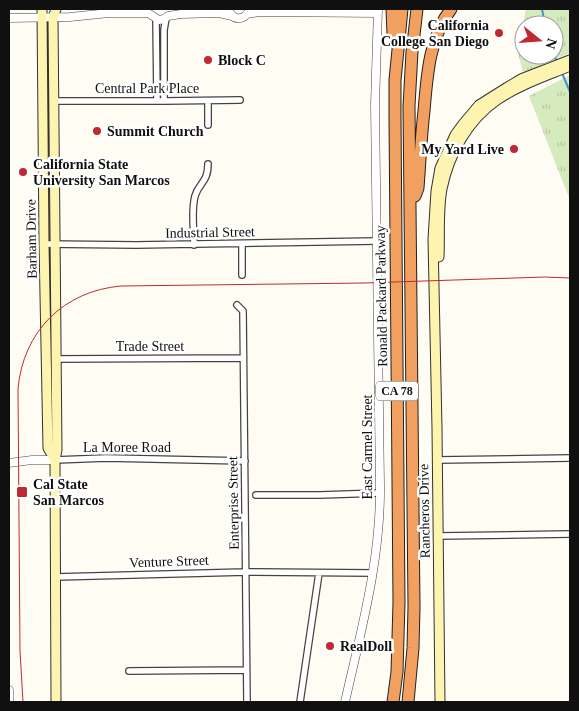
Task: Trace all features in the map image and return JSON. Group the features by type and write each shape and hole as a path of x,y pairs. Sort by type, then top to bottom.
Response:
{"highway":[{"path":"392,9 395,80"},
{"name":"Ronald Packard Parkway","path":"393,702 397,672 399,602 395,80 402,9"},
{"name":"CA 78","path":"408,702 413,648 414,607 410,84 416,9"},
{"path":"411,214 418,188 425,94 432,49 439,30 452,9"}],"main road":[{"name":"Barham Drive","path":"42,13 48,448 55,460"},
{"path":"54,97 55,13"},
{"name":"Rancheros Drive","path":"528,80 570,60"},
{"name":"Rancheros Drive","path":"440,702 433,239 436,191 440,168 455,135 480,105 506,88 570,66"},
{"name":"Barham Drive","path":"54,97 57,450 55,460 55,577"},
{"path":"55,577 56,702"}],"street":[{"path":"152,9 151,12 155,18 160,101"},
{"path":"9,18 42,13 82,17 109,13 142,12 161,20 168,14 231,12 239,19 248,11 285,14 378,11"},
{"name":"East Carmel Street","path":"345,702 373,572 379,514 375,105 378,11"},
{"path":"160,101 164,30 168,14"},
{"name":"Central Park Place","path":"54,97 160,101 240,100"},
{"path":"208,101 208,125"},
{"path":"194,245 193,203 196,193 208,174 208,164"},
{"name":"Industrial Street","path":"44,244 136,246 377,242"},
{"path":"242,244 242,275"},
{"name":"Enterprise Street","path":"237,305 243,311 246,702"},
{"name":"Trade Street","path":"56,359 244,358"},
{"name":"La Moree Road","path":"9,463 32,460 106,458 245,461"},
{"path":"437,460 570,458"},
{"path":"256,495 380,493"},
{"path":"438,536 570,534"},
{"name":"Venture Street","path":"55,577 246,572 373,572"},
{"path":"300,702 319,572"},
{"path":"129,671 246,670"},
{"path":"9,690 9,702"}],"green space":[{"path":"526,9 570,9 570,53 564,56 564,15 525,15"},
{"path":"521,65 542,65 523,73"},
{"path":"570,75 570,200 529,96"}],"waterway":[{"path":"542,9 543,15"},
{"path":"562,73 570,92"}],"tram line":[{"path":"23,702 20,651 18,389 28,349 38,332 65,305 100,289 121,286 570,278"}],"place":[{"name":"California College San Diego","path":"499,33"},
{"name":"Block C","path":"208,60"},
{"name":"Summit Church","path":"97,131"},
{"name":"My Yard Live","path":"514,149"},
{"name":"California State University San Marcos","path":"23,172"},
{"name":"Cal State San Marcos","path":"22,492"},
{"name":"RealDoll","path":"330,646"}]}
